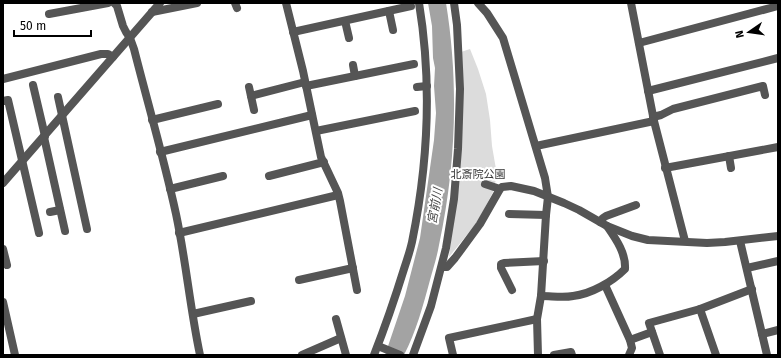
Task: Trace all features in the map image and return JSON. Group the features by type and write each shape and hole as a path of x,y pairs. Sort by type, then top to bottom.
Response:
{"street":[{"path":"49,14 108,3"},
{"path":"114,3 117,6 123,26 130,38 170,189 199,352"},
{"path":"3,184 160,3"},
{"path":"152,12 195,3 195,13"},
{"path":"286,3 322,157 338,195 344,218 357,290"},
{"path":"413,355 431,306 442,267 454,199 458,149 460,89 457,25 454,3"},
{"path":"478,3 487,13 503,38 545,178 548,197 541,296 537,319 538,355"},
{"path":"632,3 653,119 684,241"},
{"path":"293,32 415,4 425,46 427,86 424,149 419,198 411,244 389,316 379,346 374,355"},
{"path":"639,43 778,6"},
{"path":"389,11 393,30"},
{"path":"345,20 349,38"},
{"path":"3,79 101,54 108,54 113,57"},
{"path":"402,57 404,66"},
{"path":"648,91 778,58"},
{"path":"251,96 414,64"},
{"path":"353,65 355,76"},
{"path":"33,85 65,231"},
{"path":"417,87 427,86"},
{"path":"536,146 653,119 673,109 763,86 765,95"},
{"path":"249,87 254,110"},
{"path":"58,97 87,229"},
{"path":"3,101 8,100 39,233"},
{"path":"152,120 218,104"},
{"path":"316,131 415,111"},
{"path":"160,152 312,115"},
{"path":"665,168 778,147"},
{"path":"729,156 731,168"},
{"path":"269,176 324,162"},
{"path":"170,189 223,176"},
{"path":"485,184 500,189"},
{"path":"442,267 447,267 456,258 480,224 500,189 502,187 511,186 534,191 579,210 603,224 632,236 648,240 707,243 740,241 778,236"},
{"path":"179,233 338,195"},
{"path":"541,296 572,296 583,294 605,285 621,274 625,269 626,261 618,242 603,224 603,218 636,205"},
{"path":"50,212 60,210"},
{"path":"509,214 546,215"},
{"path":"740,241 767,355"},
{"path":"3,249 7,265"},
{"path":"512,290 501,268 501,264 544,261"},
{"path":"747,268 778,261"},
{"path":"299,280 353,268"},
{"path":"605,285 630,340 632,348 629,355"},
{"path":"660,355 649,324 700,309 752,289"},
{"path":"193,314 251,301"},
{"path":"3,302 14,355"},
{"path":"700,309 716,355"},
{"path":"336,319 346,355"},
{"path":"453,355 449,338 537,319"},
{"path":"762,334 778,330"},
{"path":"630,340 652,332"},
{"path":"304,355 341,338"},
{"path":"379,346 400,355"},
{"path":"554,355 571,352 572,355"}],"green space":[{"name":"北斎院公園","path":"470,49 486,94 497,175 493,192 478,221 449,257 459,170 461,52"}],"water":[{"name":"宮前川","path":"428,3 446,3 450,33 453,63 454,124 449,185 437,254 416,328 404,355 385,355 405,296 420,238 434,140 436,113 434,86 435,68 433,58 432,26"}]}
